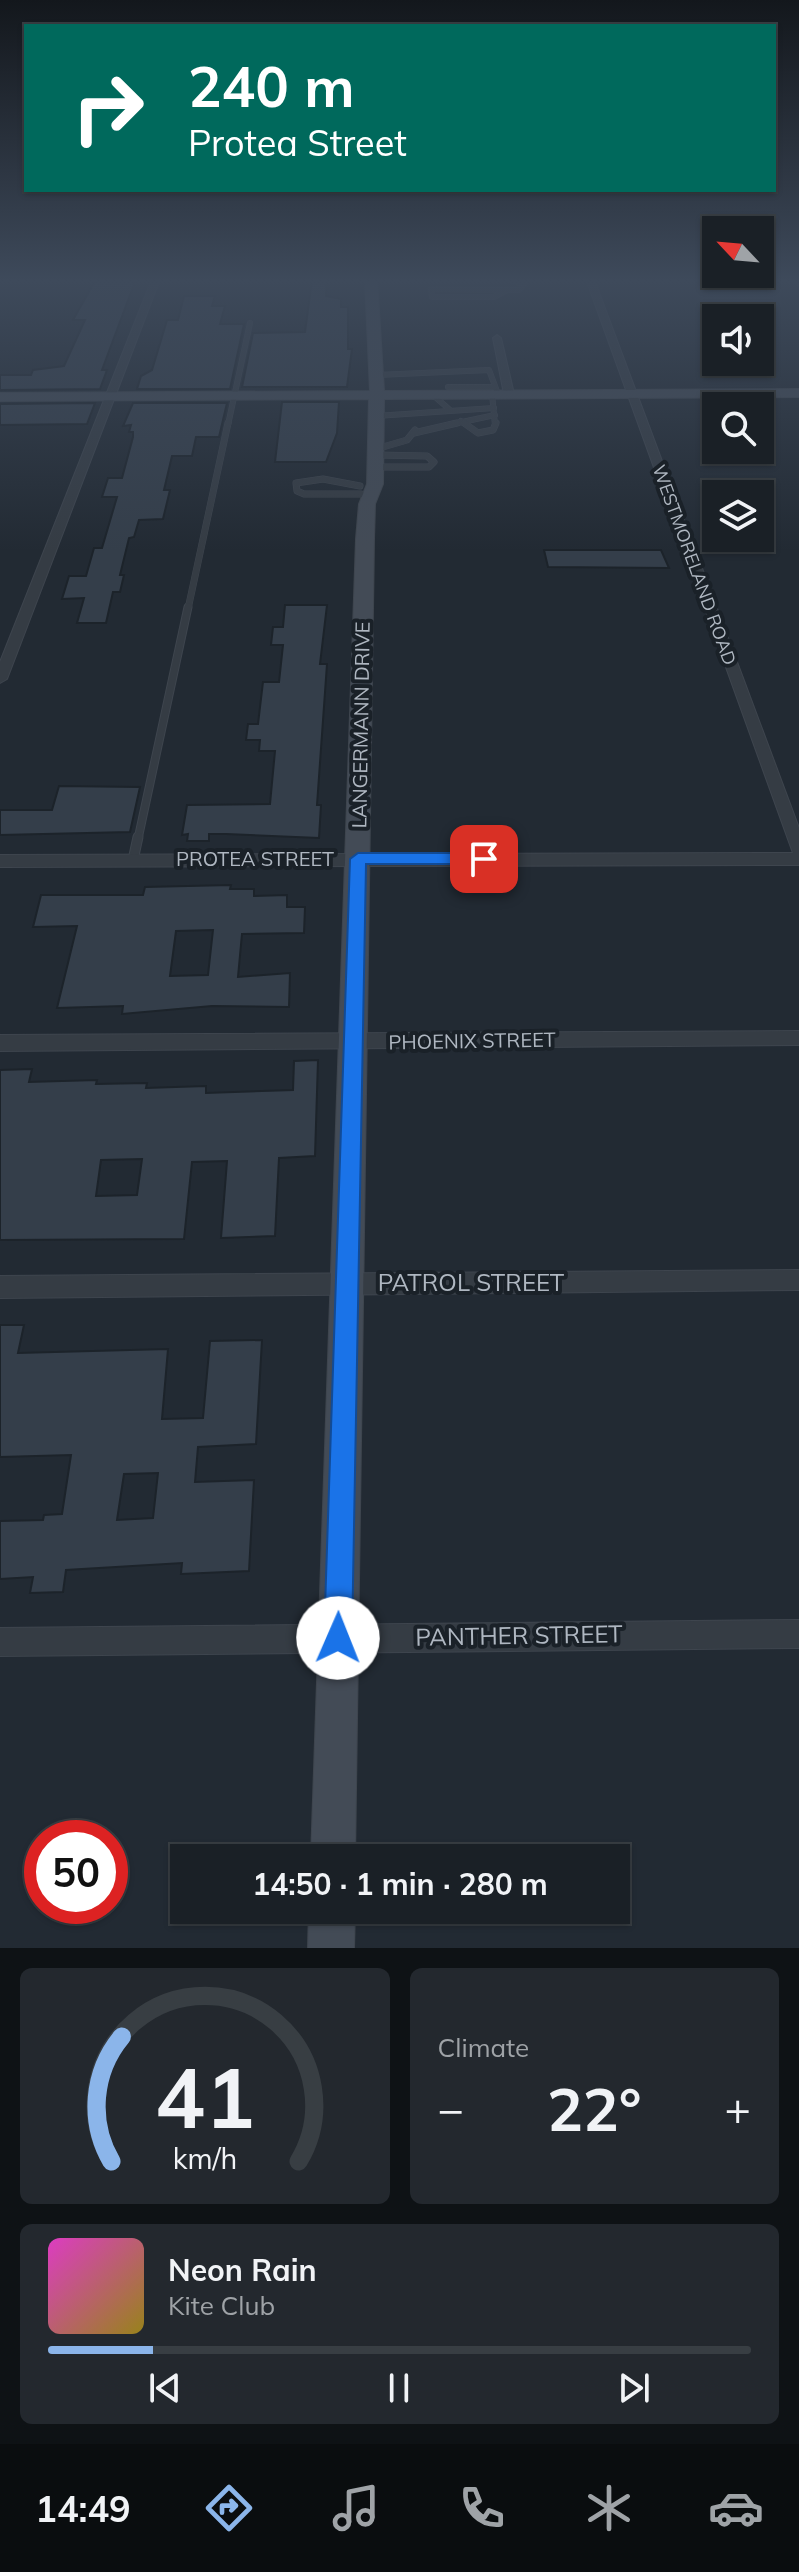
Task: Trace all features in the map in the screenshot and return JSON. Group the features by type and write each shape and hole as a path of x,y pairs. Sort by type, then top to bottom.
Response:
{"main road":[{"name":"LANGERMANN DRIVE","path":"333,1844 355,1042 361,370"},
{"name":"LANGERMANN DRIVE","path":"362,495 375,484 377,370"},
{"path":"0,397 236,396 360,381 376,395 497,398 799,393"},
{"path":"331,1948 332,1924"}],"street":[{"path":"0,679 121,370"},
{"path":"497,370 497,398"},
{"name":"WESTMORELAND ROAD","path":"622,370 799,850"},
{"name":"PROTEA STREET","path":"0,861 799,859"},
{"name":"PHOENIX STREET","path":"0,1043 799,1038"},
{"name":"PATROL STREET","path":"0,1287 799,1280"},
{"name":"PANTHER STREET","path":"0,1642 799,1634"}],"lane":[{"path":"133,860 241,370"},
{"path":"377,375 489,370 497,398 495,428 484,434 461,421"},
{"path":"448,387 497,398"},
{"path":"433,395 450,410"},
{"path":"376,416 407,419 497,398"},
{"path":"376,457 414,433 461,421 497,398"},
{"path":"407,419 415,427 414,433"},
{"path":"427,456 434,462 429,467 376,457 427,456"},
{"path":"323,479 362,495 308,495 297,491 296,483 323,479"}],"building":[{"path":"33,370 107,370 100,389 0,390 0,375 31,375"},
{"path":"152,370 234,370 230,389 137,389 141,376"},
{"path":"245,370 349,370 347,387 242,387"},
{"path":"282,402 339,402 337,433 326,462 275,462"},
{"path":"95,403 87,424 0,425 0,404"},
{"path":"133,403 227,403 219,437 196,437 192,456 172,456 164,490 170,490 163,519 139,520 134,537 129,538 120,575 124,575 120,592 113,592 106,623 77,623 84,598 62,599 69,576 86,576 94,548 102,548 117,497 102,497 108,478 122,478 133,437 133,432 129,432 131,425 123,426"},
{"path":"544,550 661,550 669,568 548,567"},
{"path":"285,605 327,605 320,664 327,664 317,805 321,805 319,838 209,834 209,841 187,841 188,834 182,835 187,805 270,804 275,751 259,751 260,740 246,740 248,724 258,724 263,682 279,682 283,645 271,645 273,627 283,627"},
{"path":"59,786 140,787 130,832 0,835 0,810 52,810"},
{"path":"231,885 230,889 254,889 254,896 287,895 287,907 305,907 304,933 242,934 238,977 290,973 289,1007 212,1006 122,1014 123,1006 57,1008 77,926 33,927 41,895 143,895 145,887","holes":["213,930 208,975 170,976 176,931"]},
{"path":"318,1060 315,1156 279,1158 275,1236 221,1238 227,1161 192,1162 184,1239 0,1240 0,1070 32,1069 29,1082 97,1080 96,1084 147,1083 146,1088 206,1086 206,1093 293,1090 294,1061","holes":["142,1159 137,1195 96,1196 101,1160"]},
{"path":"0,1325 24,1325 18,1353 168,1349 162,1419 203,1418 210,1341 262,1340 256,1444 198,1447 195,1482 254,1480 249,1571 181,1574 182,1563 66,1570 63,1592 30,1593 33,1577 0,1579 0,1521 43,1520 44,1515 62,1514 71,1455 0,1457","holes":["158,1473 153,1518 117,1520 124,1474"]}],"route":[{"path":"338,1638 358,859 484,859"}]}
